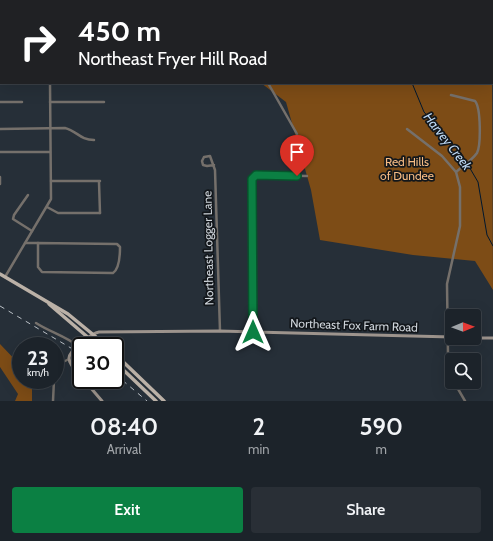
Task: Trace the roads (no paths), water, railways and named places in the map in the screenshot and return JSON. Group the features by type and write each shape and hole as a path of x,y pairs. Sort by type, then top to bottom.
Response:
{"main road":[{"path":"0,274 49,304 88,337"},
{"path":"49,304 52,304 68,314 96,337"},
{"path":"124,363 164,401"},
{"path":"124,371 156,401"}],"street":[{"path":"5,277 51,199 50,84"},
{"path":"269,84 297,134"},
{"path":"451,95 471,99 478,104 479,148 474,156 456,172"},
{"path":"0,102 22,102"},
{"path":"50,102 104,102"},
{"path":"0,129 65,128 84,139 94,140"},
{"path":"407,129 442,156 456,172 460,187 461,220 447,284 448,309"},
{"path":"0,152 50,152"},
{"path":"210,156 214,165 203,165 202,161 204,157 210,156"},
{"name":"Northeast Logger Lane","path":"214,165 216,177 220,331"},
{"path":"253,332 253,177 258,175 307,176"},
{"path":"0,177 0,184"},
{"path":"47,207 58,213 100,213 100,181 51,181"},
{"path":"28,195 24,198 13,218 32,231"},
{"path":"25,243 38,243 117,244 120,251 116,271 113,273 42,272 38,267 38,243"},
{"path":"36,323 72,341"},
{"name":"Northeast Fox Farm Road","path":"93,334 99,332 129,331 220,331 445,337"},
{"path":"90,337 93,334"},
{"path":"481,338 493,338"},
{"path":"64,362 69,359 72,351"},
{"path":"69,359 72,363"},
{"path":"53,401 54,389"},
{"path":"92,389 102,401"},
{"path":"458,389 465,401"}],"waterway":[{"name":"Harvey Creek","path":"412,84 424,112 461,153 478,182 487,235 493,246"}],"railway":[{"path":"0,306 72,349"},
{"path":"124,382 147,401"}],"park label":[{"name":"Red Hills of Dundee","path":"407,168"}]}
